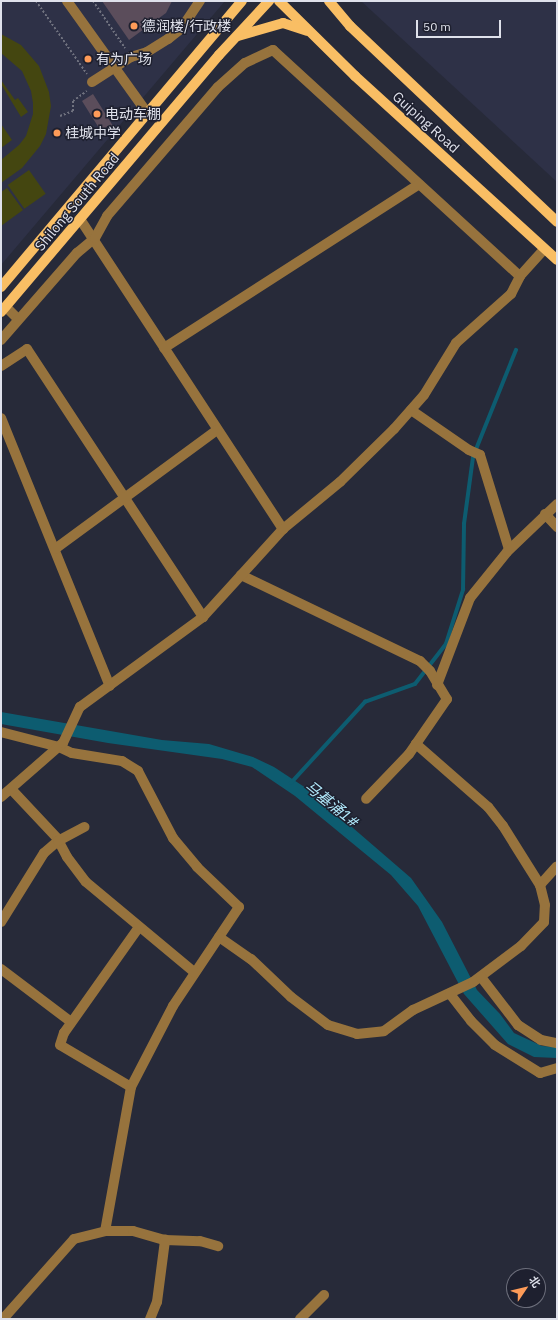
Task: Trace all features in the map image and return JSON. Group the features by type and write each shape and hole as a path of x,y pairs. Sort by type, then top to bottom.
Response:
{"main road":[{"name":"Shilong South Road","path":"3,310 237,36 269,1"},
{"name":"Guiping Road","path":"279,1 355,76 557,260"},
{"name":"Guiping Road","path":"329,1 350,26 557,222"},
{"path":"339,1 350,26"},
{"name":"Shilong South Road","path":"1,287 241,2"},
{"path":"237,36 283,23 311,32"}],"street":[{"path":"67,1 113,68 148,114"},
{"path":"92,82 131,56 147,52 168,39 181,29 200,1"},
{"path":"1,340 77,253 95,238 107,216 218,87 246,64 273,50 520,276"},
{"path":"164,348 419,184"},
{"path":"80,219 95,238 164,348 283,529"},
{"path":"1,797 12,790 61,745 80,707 203,617 283,529 340,482 411,410 424,395 456,343 511,294 520,276 544,249"},
{"path":"3,310 18,319"},
{"path":"1,366 26,349 203,617"},
{"path":"411,410 469,450 480,455 509,549"},
{"path":"1,418 110,686"},
{"path":"55,549 217,430"},
{"path":"437,685 470,598 509,549 557,504"},
{"path":"545,514 557,527"},
{"path":"241,575 420,661 430,671 437,685 447,699 416,744 366,799"},
{"path":"1,732 61,745 72,753 122,761 138,771 173,838 196,866 239,907 194,972 173,1006 131,1087 105,1231"},
{"path":"219,937 251,959 291,997 328,1025 357,1034 384,1031 413,1010 454,993 477,980 521,946 544,922 545,905 540,885 503,826 488,807 416,744"},
{"path":"12,790 58,840 67,857 86,882 194,972"},
{"path":"1,922 44,853 58,840 84,827"},
{"path":"540,885 557,866"},
{"path":"131,1087 60,1045 71,1022 139,927"},
{"path":"1,969 61,1012 71,1022"},
{"path":"477,980 518,1024 541,1040 557,1043"},
{"path":"454,993 471,1021 495,1044 540,1073 557,1068"},
{"path":"3,1319 74,1239 105,1231 133,1231 165,1240 200,1241 218,1246"},
{"path":"150,1319 157,1302 165,1240"},
{"path":"300,1319 324,1295"}],"path":[{"path":"36,1 92,82 86,93 73,100 73,111 60,116"},
{"path":"93,1 131,56"}],"shaded area":[{"name":"桂城中学","path":"1,1 225,1 1,265"},
{"path":"361,1 557,1 557,182"},
{"path":"1,34 21,45 39,66 49,92 51,106 46,134 40,146 22,168 1,183 1,160 19,145 26,136 33,114 33,103 31,91 22,71 1,53"},
{"path":"1,80 15,100 18,98 28,112 21,117 1,84"},
{"path":"1,124 12,140 1,148"},
{"path":"29,170 46,194 24,209 8,185"},
{"path":"7,188 23,210 1,226 1,192"},
{"path":"1,712 162,740 209,744 253,757 274,767 309,790 411,878 442,922 477,990 500,1014 514,1033 542,1046 557,1047 557,1058 534,1057 508,1044 464,994 418,906 391,875 295,796 252,767 222,759 108,743 1,724"}],"building":[{"name":"德润楼/行政楼","path":"102,1 172,1 166,13 129,40"},
{"name":"电动车棚","path":"93,94 113,126 102,133 82,101"}],"waterway":[{"path":"291,783 365,702 415,684 446,644 463,590 464,524 473,457 516,350"}],"place":[{"name":"德润楼/行政楼","path":"134,26"},
{"name":"有为广场","path":"88,59"},
{"name":"电动车棚","path":"97,114"},
{"name":"桂城中学","path":"57,133"}],"water label":[{"name":"马基涌1#","path":"332,804"}]}
